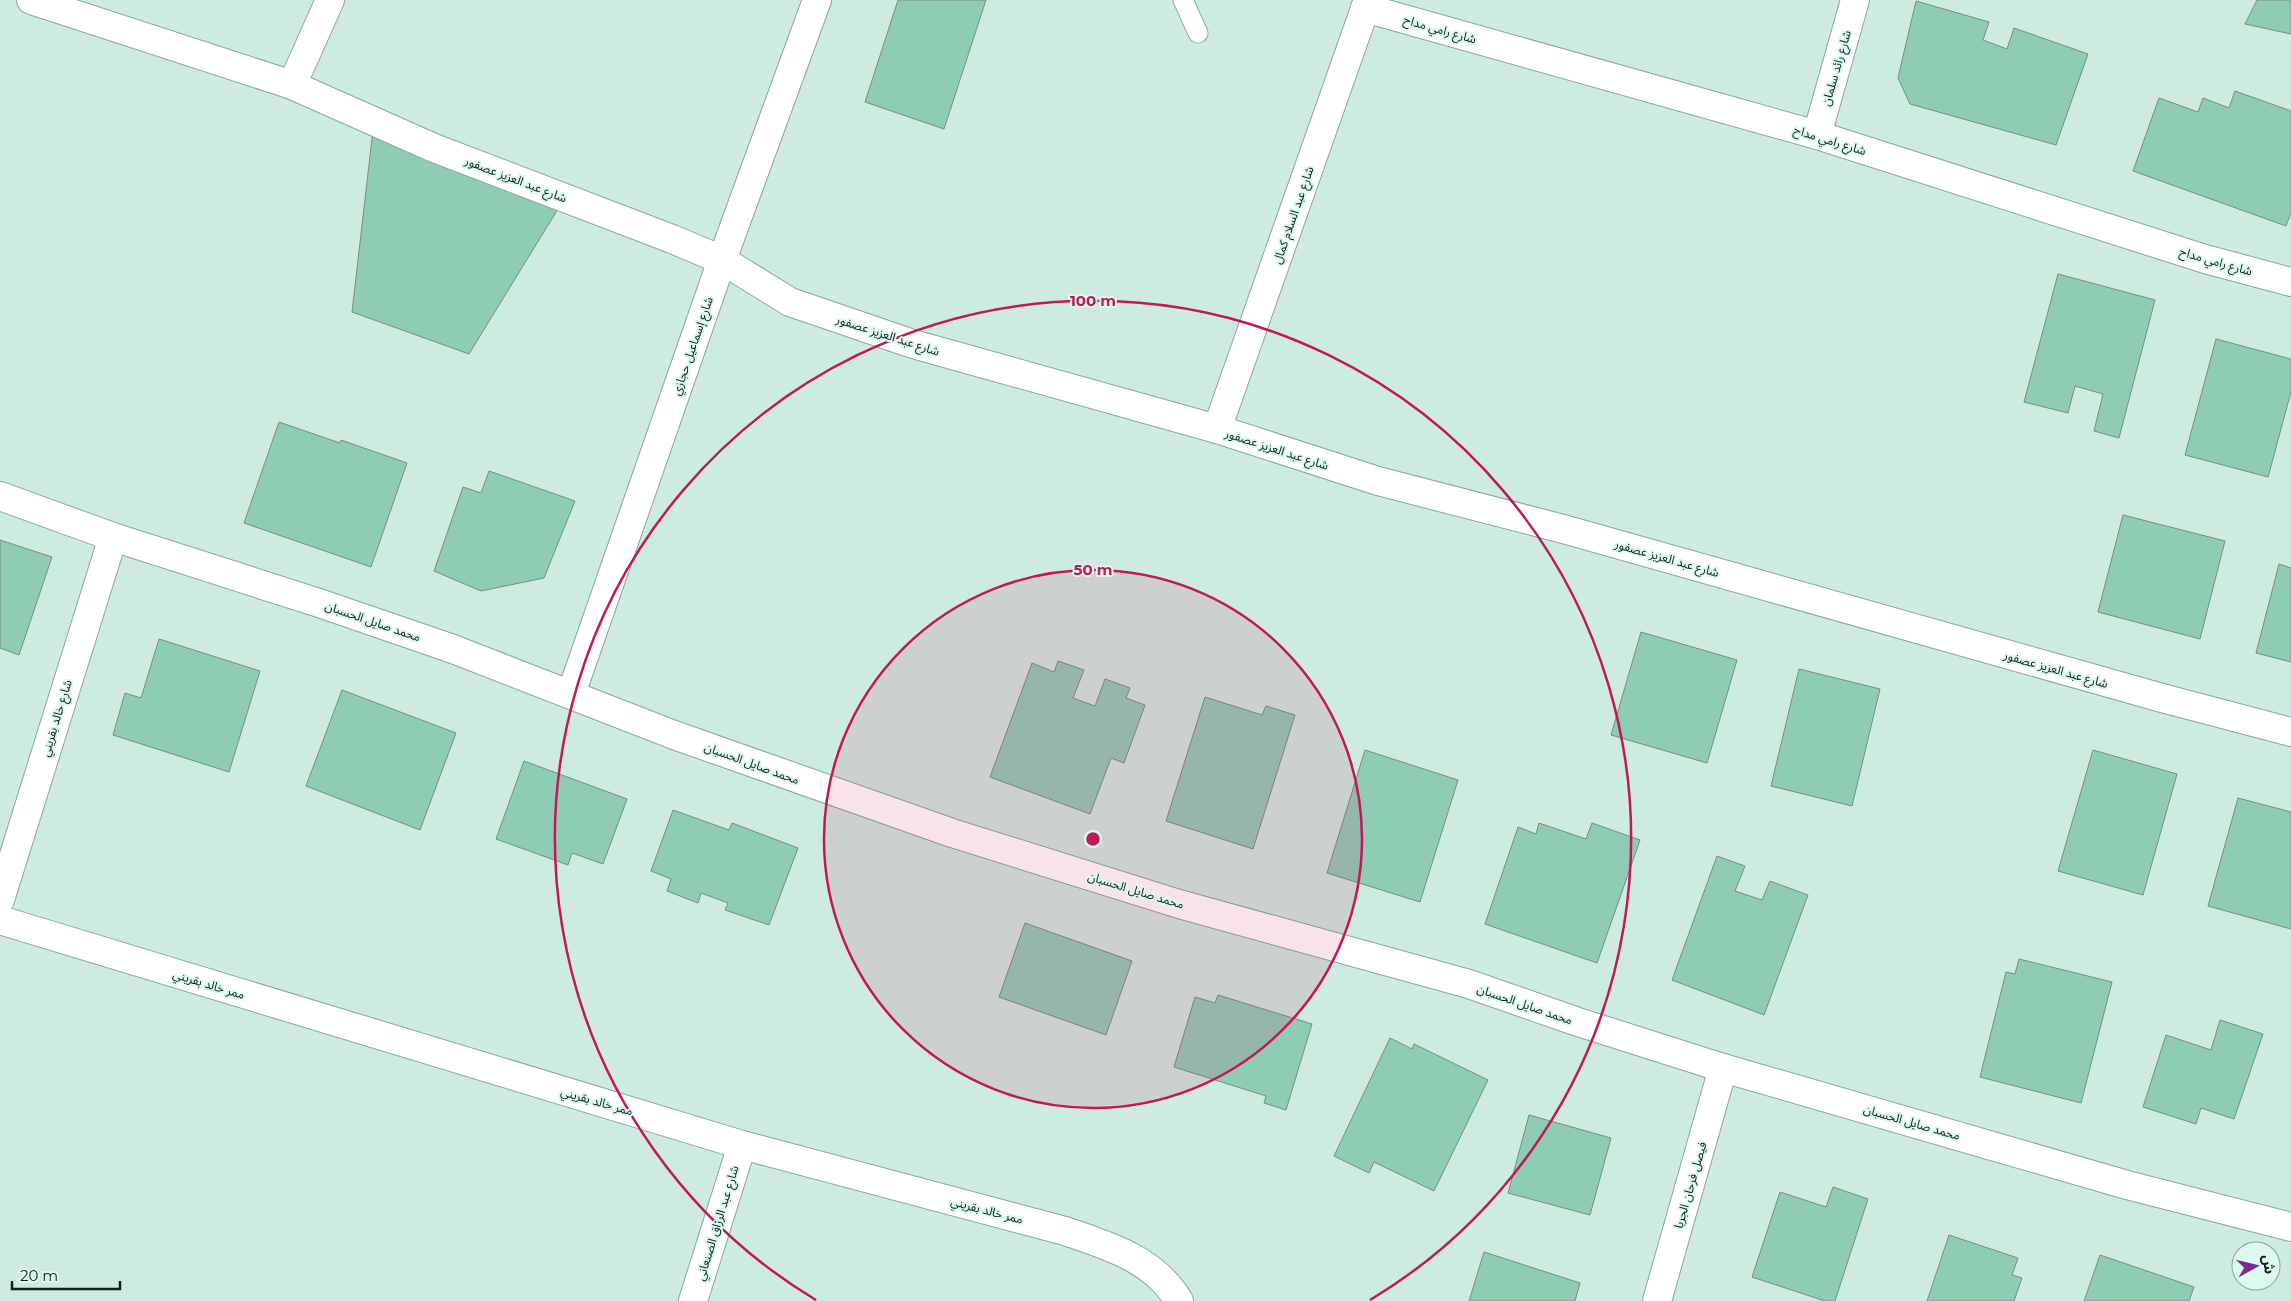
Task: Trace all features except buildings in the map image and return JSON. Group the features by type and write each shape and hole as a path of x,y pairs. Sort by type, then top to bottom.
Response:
{"street":[{"name":"شارع عبد العزيز عصفور","path":"31,0 292,85 434,148 722,260 790,302 848,323 913,344 1217,429 1378,481 1567,530 2153,696 2291,732"},
{"path":"292,85 330,0"},
{"name":"شارع إسماعيل حجازي","path":"571,694 722,260 817,0"},
{"name":"شارع رائد سلمان","path":"1816,135 1855,0"},
{"name":"شارع رامي مداح","path":"1366,4 1816,135 2196,256 2291,282"},
{"name":"شارع عبد السلام كمال","path":"1217,429 1366,4"},
{"name":"محمد صايل الحسبان","path":"0,496 112,537 355,615 453,649 683,738 952,833 1179,904 1469,984 1578,1022 1723,1068 2127,1185 2291,1227"},
{"name":"شارع خالد بقريني","path":"0,900 5,861 112,537"},
{"name":"ممر خالد بقريني","path":"0,920 742,1145 1065,1231 1110,1246 1151,1268 1170,1285 1180,1301"},
{"name":"فيصل فرحان الجربا","path":"1657,1301 1723,1068"},
{"name":"شارع عبد الرزاق الصنعاني","path":"692,1301 742,1145"}],"lane":[{"path":"1183,0 1198,34"}]}
